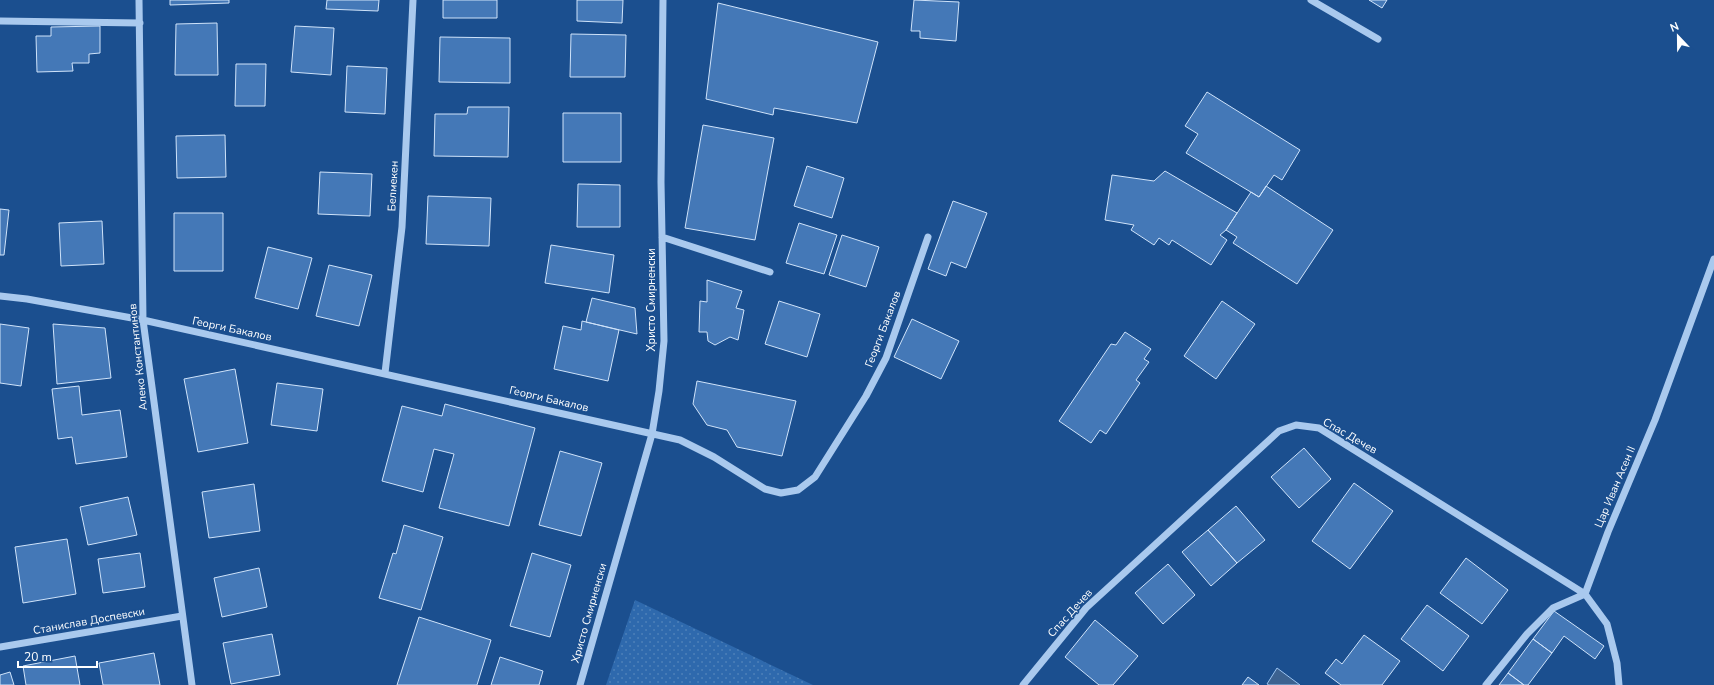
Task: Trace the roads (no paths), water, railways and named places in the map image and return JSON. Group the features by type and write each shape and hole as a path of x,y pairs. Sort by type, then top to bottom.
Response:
{"street":[{"name":"Алеко Константинов","path":"139,0 143,320 192,685"},
{"name":"Белмекен","path":"385,373 402,227 413,0"},
{"name":"Христо Смирненски","path":"580,685 652,434 659,391 664,342 662,237 663,0"},
{"path":"1311,0 1378,39"},
{"path":"0,21 140,24"},
{"path":"662,237 770,272"},
{"name":"Георги Бакалов","path":"0,296 27,299 143,320 680,440 714,457 765,490 781,493 798,490 816,477 866,396 886,358 928,237"},
{"name":"Цар Иван Асен II","path":"1586,594 1608,532 1655,420 1714,259"},
{"name":"Спас Дечев","path":"1023,685 1086,608 1279,431 1296,425 1319,428 1586,594 1607,624 1617,663 1619,685"},
{"path":"1486,685 1527,634 1552,608 1586,594"},
{"name":"Станислав Доспевски","path":"0,647 182,616"}]}
